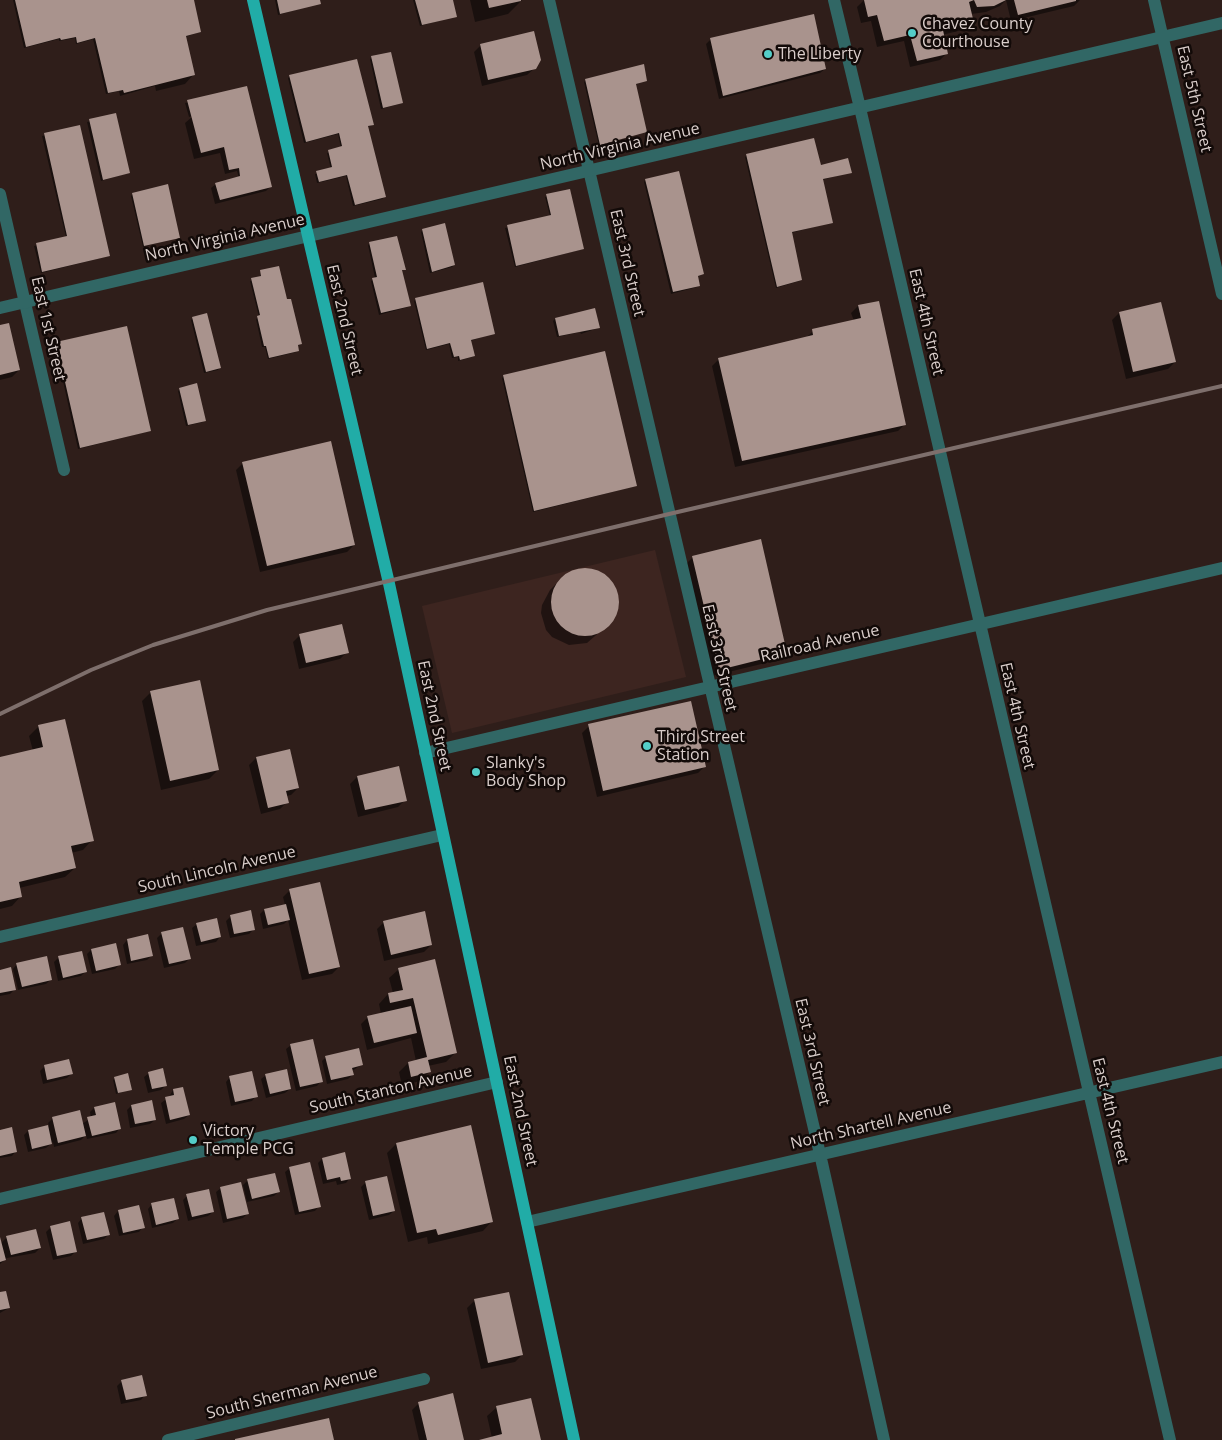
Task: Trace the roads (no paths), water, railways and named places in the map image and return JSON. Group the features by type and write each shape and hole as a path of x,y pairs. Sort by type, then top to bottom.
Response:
{"main road":[{"name":"East 2nd Street","path":"253,0 388,579 574,1440"}],"street":[{"name":"East 3rd Street","path":"549,0 820,1154 884,1440"},
{"name":"East 4th Street","path":"834,0 1170,1440"},
{"name":"East 5th Street","path":"1154,0 1222,294"},
{"name":"North Virginia Avenue","path":"0,308 1222,23"},
{"name":"East 1st Street","path":"0,194 64,470"},
{"name":"Railroad Avenue","path":"425,753 1222,568"},
{"name":"South Lincoln Avenue","path":"0,938 442,835"},
{"name":"North Shartell Avenue","path":"527,1222 1222,1062"},
{"name":"South Stanton Avenue","path":"0,1199 497,1082"},
{"name":"South Sherman Avenue","path":"168,1440 424,1379"}],"railway":[{"path":"0,714 91,670 153,645 267,610 669,514 1222,386"}],"place":[{"name":"Chavez County Courthouse","path":"912,33"},
{"name":"The Liberty","path":"768,54"},
{"name":"Third Street Station","path":"647,746"},
{"name":"Slanky's Body Shop","path":"476,772"},
{"name":"Victory Temple PCG","path":"193,1140"}]}
